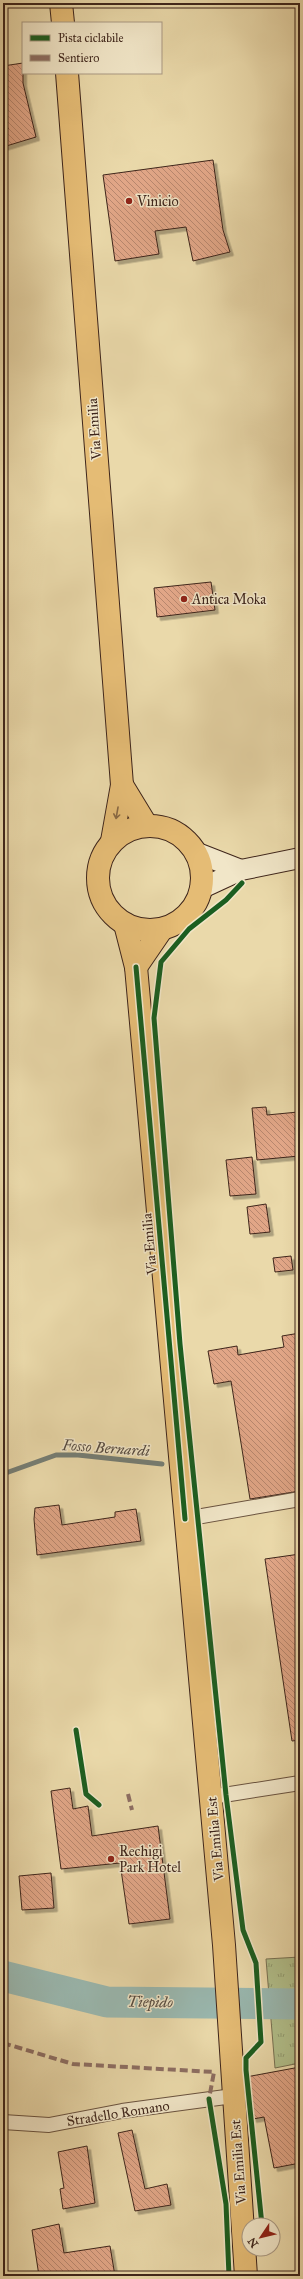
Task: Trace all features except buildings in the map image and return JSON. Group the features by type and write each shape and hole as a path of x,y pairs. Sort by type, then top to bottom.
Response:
{"main road":[{"path":"61,3 63,22"},
{"name":"Via Emilia","path":"67,74 122,785 112,841"},
{"name":"Via Emilia","path":"122,785 147,826"},
{"name":"Via Emilia","path":"147,826 161,827 174,832 186,840 195,852 200,864 200,889 195,903 187,914 176,923 162,928 149,930 125,924 112,914 103,901 98,886 98,870 103,854 112,841 122,833 147,826"},
{"name":"Via Emilia","path":"125,924 136,967 185,1519"},
{"path":"136,967 162,928"},
{"name":"Via Emilia Est","path":"185,1519 232,2039 233,2096 246,2276"}],"street":[{"path":"195,852 241,870"},
{"path":"200,889 241,870 300,858"},
{"path":"185,1519 300,1499"},
{"path":"211,1797 300,1783"},
{"name":"Stradello Romano","path":"3,2122 49,2125 122,2111 233,2096"}],"green space":[{"path":"300,1957 300,2063 275,2068 266,1959"}],"waterway":[{"name":"Fosso Bernardi","path":"3,1474 56,1455 78,1455 162,1464"},
{"name":"Tiepido","path":"3,1976 107,2002 300,2004"}],"marked path":[{"path":"128,1794 132,1810"},
{"path":"3,2043 73,2064 214,2072 209,2099"}],"cycle path":[{"path":"242,883 226,900 189,929 161,962 154,1018 180,1344 226,1795 243,1930 256,1963 261,2042 246,2058 246,2070 261,2217"},
{"path":"136,967 185,1519"},
{"path":"76,1730 86,1794 99,1805"},
{"path":"209,2099 226,2204 229,2276"}],"place":[{"name":"Vinicio","path":"129,201"},
{"name":"Antica Moka","path":"184,599"},
{"name":"Rechigi Park Hotel","path":"111,1859"}]}
